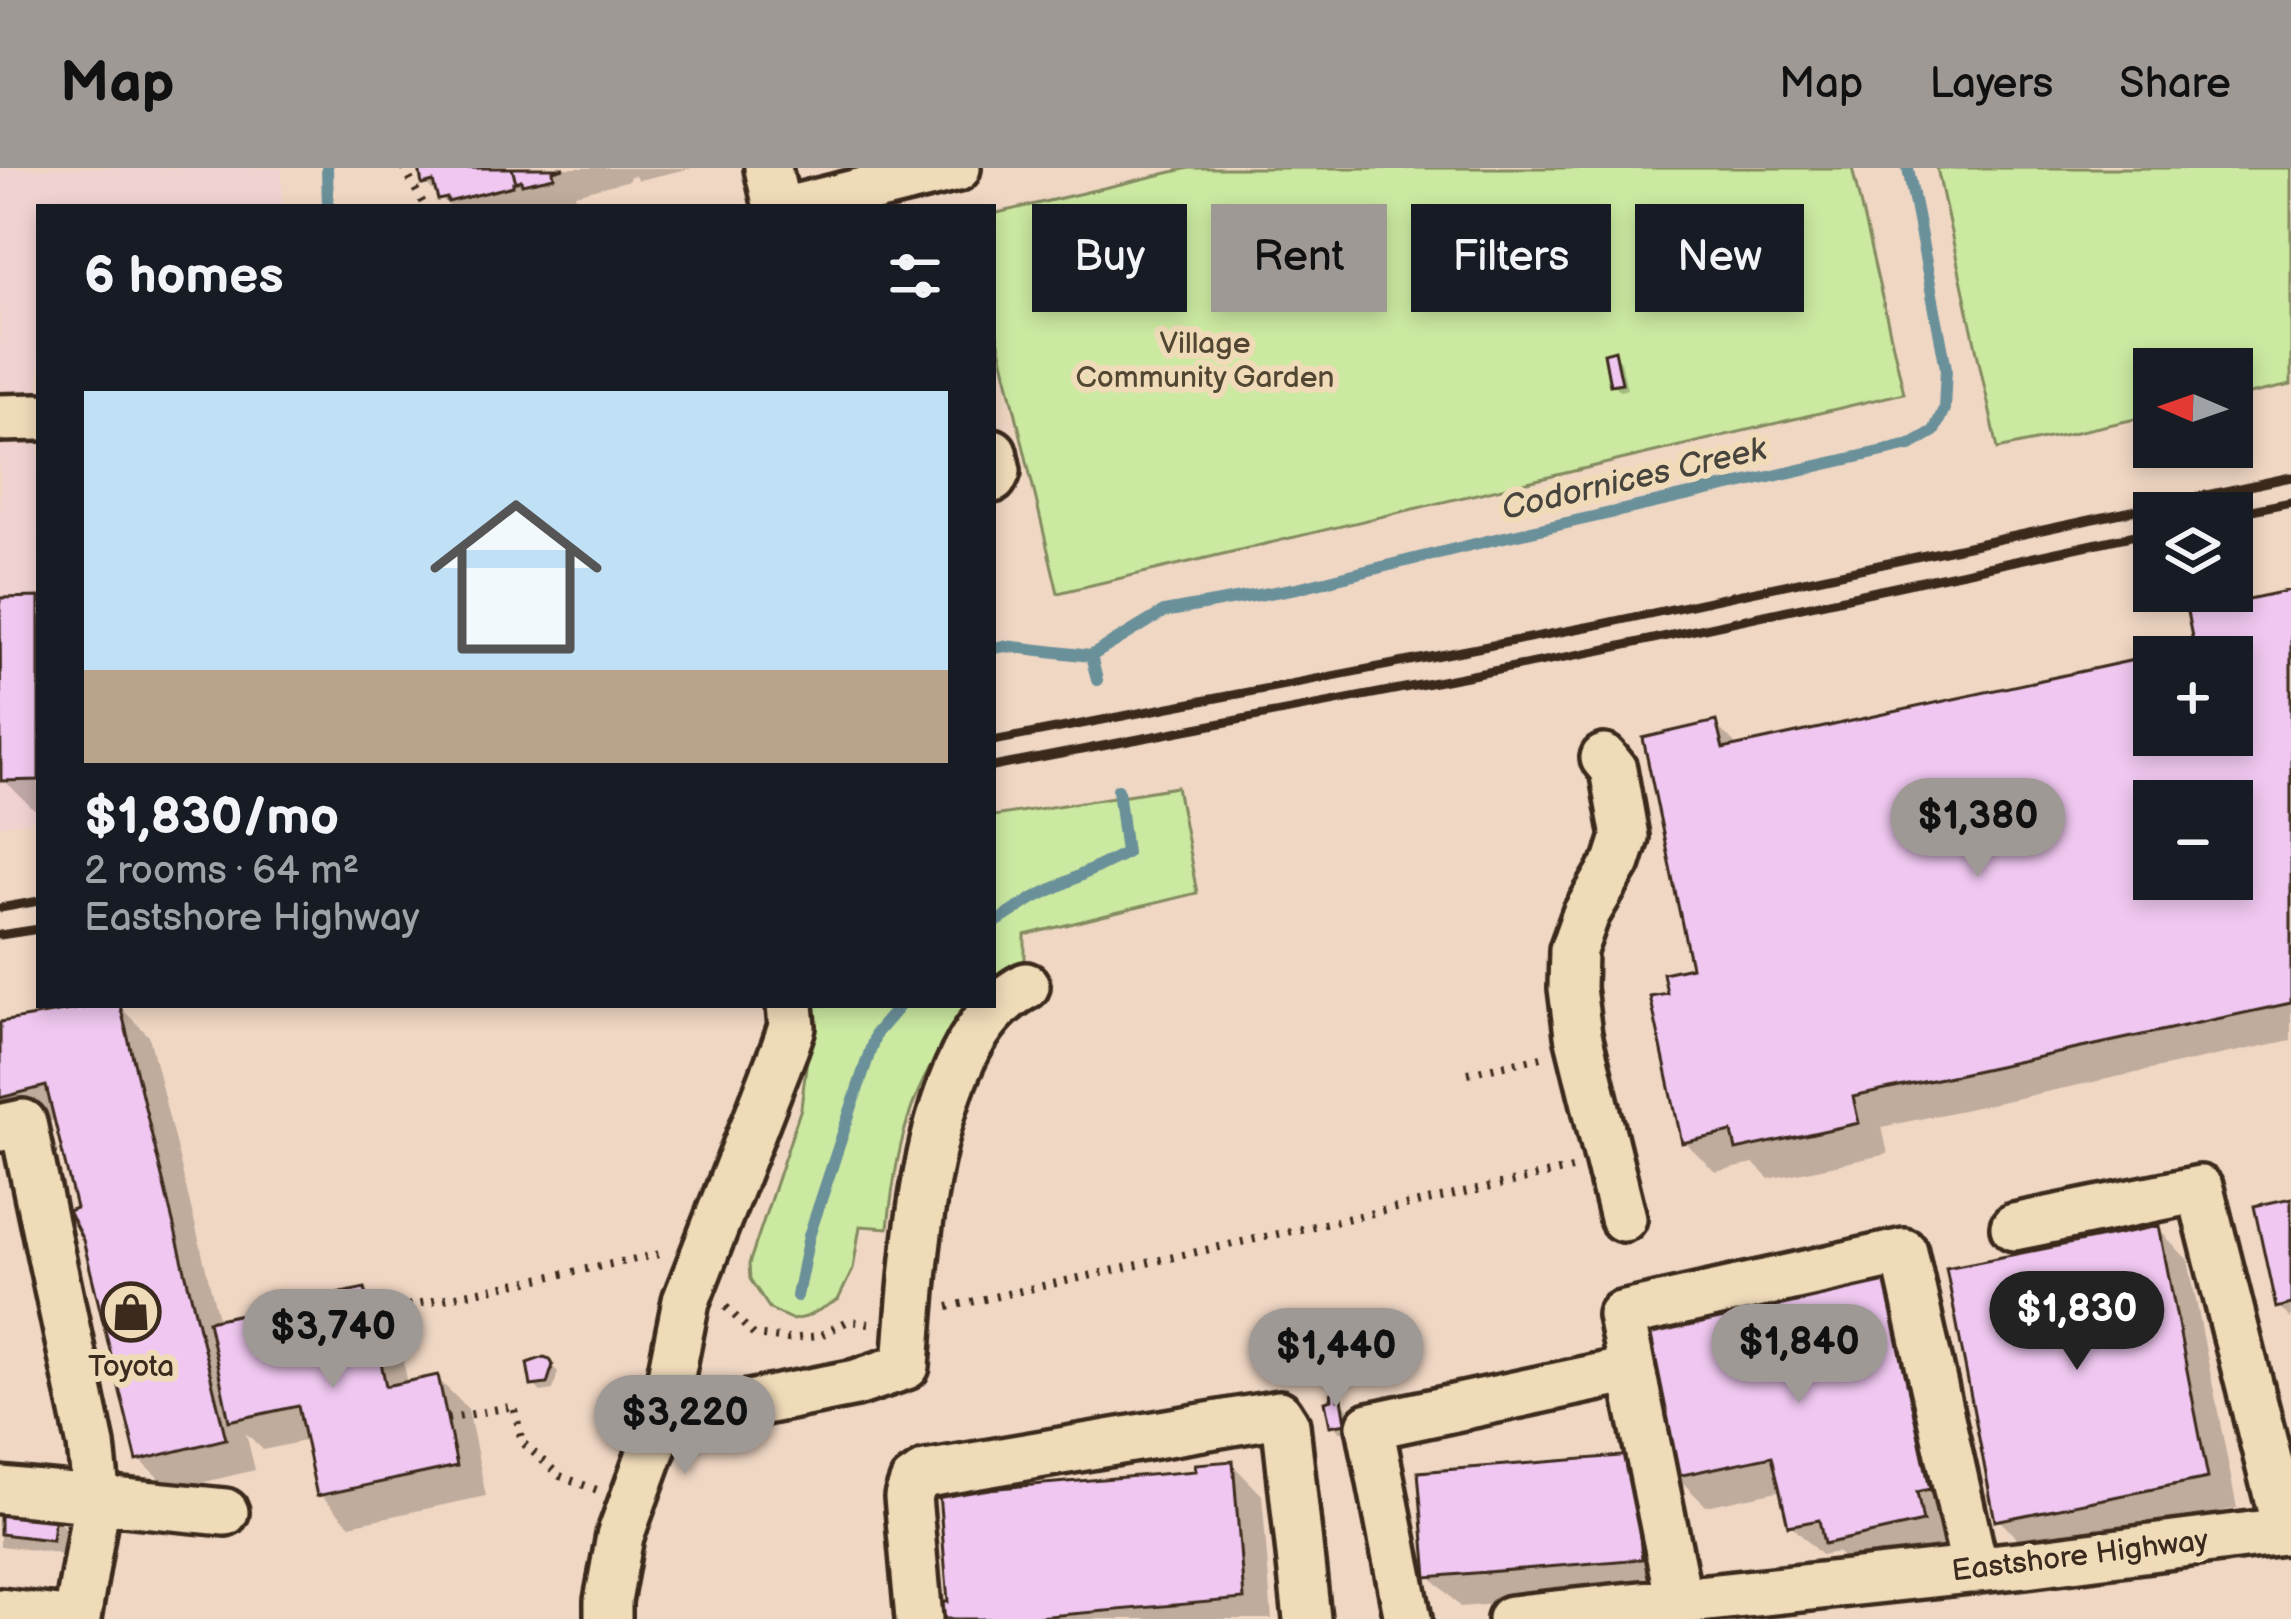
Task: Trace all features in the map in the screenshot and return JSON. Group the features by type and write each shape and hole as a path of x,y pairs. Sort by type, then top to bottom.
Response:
{"street":[{"path":"768,168 776,204"},
{"path":"810,204 957,168"},
{"path":"0,418 36,417"},
{"path":"1604,758 1613,769 1625,837 1573,950 1572,988 1578,1035 1624,1218"},
{"path":"996,1007 1005,996 1026,986"},
{"path":"608,1619 620,1536 662,1421 686,1301 785,1047 792,1027 790,1008"},
{"path":"662,1421 856,1383 907,1366 917,1251 938,1124 976,1030 995,1008"},
{"path":"0,1128 23,1124 91,1445 97,1499 77,1619"},
{"path":"2014,1228 2200,1189 2271,1384 2289,1530"},
{"path":"1679,1601 1622,1315 1904,1252 1976,1570"},
{"path":"1408,1619 1370,1426 1632,1370"},
{"path":"919,1619 908,1497 913,1483 926,1474 1279,1414 1286,1425 1307,1619"},
{"path":"0,1490 225,1512"},
{"name":"Eastshore Highway","path":"1511,1619 1976,1570 2289,1530"},
{"path":"0,1612 58,1619"}],"path":[{"path":"404,168 422,204"},
{"path":"1468,1073 1554,1054"},
{"path":"929,1311 1582,1167"},
{"path":"397,1308 663,1253"},
{"path":"723,1302 754,1335 819,1336 848,1322 880,1321"},
{"path":"447,1419 514,1406 522,1442 560,1475 632,1505"}],"shaded area":[{"path":"0,168 282,168 282,204 36,204 36,820 0,826"}],"green space":[{"name":"Village Community Garden","path":"1189,168 1852,168 1904,393 1058,593 996,330 996,213 1032,205 1032,312 1187,312 1187,204 1036,204"},
{"path":"1937,168 2291,168 2291,385 2253,393 2253,348 2133,348 2133,420 1998,449"},
{"path":"1177,787 1197,893 1025,935 1025,972 996,988 996,816"},
{"path":"807,1008 974,1008 937,1055 912,1108 897,1164 888,1228 860,1226 853,1269 838,1300 793,1320 770,1309 750,1279 749,1264 801,1108 810,1034"}],"building":[{"path":"419,168 512,168 516,182 448,202 447,198 438,200 433,182 422,185"},
{"path":"512,168 564,168 553,171 554,177 522,184 516,182"},
{"path":"1615,350 1622,383 1610,385 1604,353"},
{"path":"2291,590 2291,1003 1853,1097 1859,1123 1736,1150 1732,1132 1682,1143 1650,996 1667,993 1663,973 1691,967 1643,738 1716,721 1723,749 2133,660 2133,756 2253,756 2253,636 2192,636 2187,612 2253,612 2253,598"},
{"path":"36,597 36,780 1,781 0,598"},
{"path":"82,1008 121,1008 226,1439 137,1461 83,1240 68,1211 76,1208 46,1086 0,1098 0,1022"},
{"path":"2291,1198 2291,1304 2276,1308 2254,1206"},
{"path":"2159,1226 2208,1478 1995,1521 1946,1268"},
{"path":"1885,1279 1930,1489 1917,1492 1923,1522 1824,1544 1819,1520 1788,1526 1772,1456 1673,1477 1641,1331"},
{"path":"365,1288 386,1386 438,1375 457,1466 317,1496 298,1406 229,1421 208,1321"},
{"path":"544,1357 553,1365 547,1384 531,1386 527,1363"},
{"path":"1337,1392 1346,1423 1330,1426 1325,1401"},
{"path":"1633,1455 1642,1559 1427,1577 1418,1472"},
{"path":"1233,1461 1244,1599 1014,1619 938,1619 938,1602 948,1602 939,1493 1196,1471 1195,1464"},
{"path":"0,1507 55,1513 52,1540 0,1534"}],"waterway":[{"path":"327,168 328,204"},
{"name":"Codornices Creek","path":"1091,656 1164,612 1297,588 1910,445 1934,431 1944,409 1946,368 1908,168"},
{"path":"996,648 1091,656 1097,680"},
{"name":"Codornices Creek","path":"996,922 1126,853 1118,789"},
{"name":"Codornices Creek","path":"797,1296 809,1236 876,1033 897,1008"}],"railway":[{"path":"996,740 1597,625 2291,477"},
{"path":"2253,510 2291,502"},
{"path":"996,766 1602,650 2133,536"},
{"path":"0,908 36,902"},
{"path":"0,935 36,929"}],"place":[{"name":"Toyota","path":"131,1312"}]}
